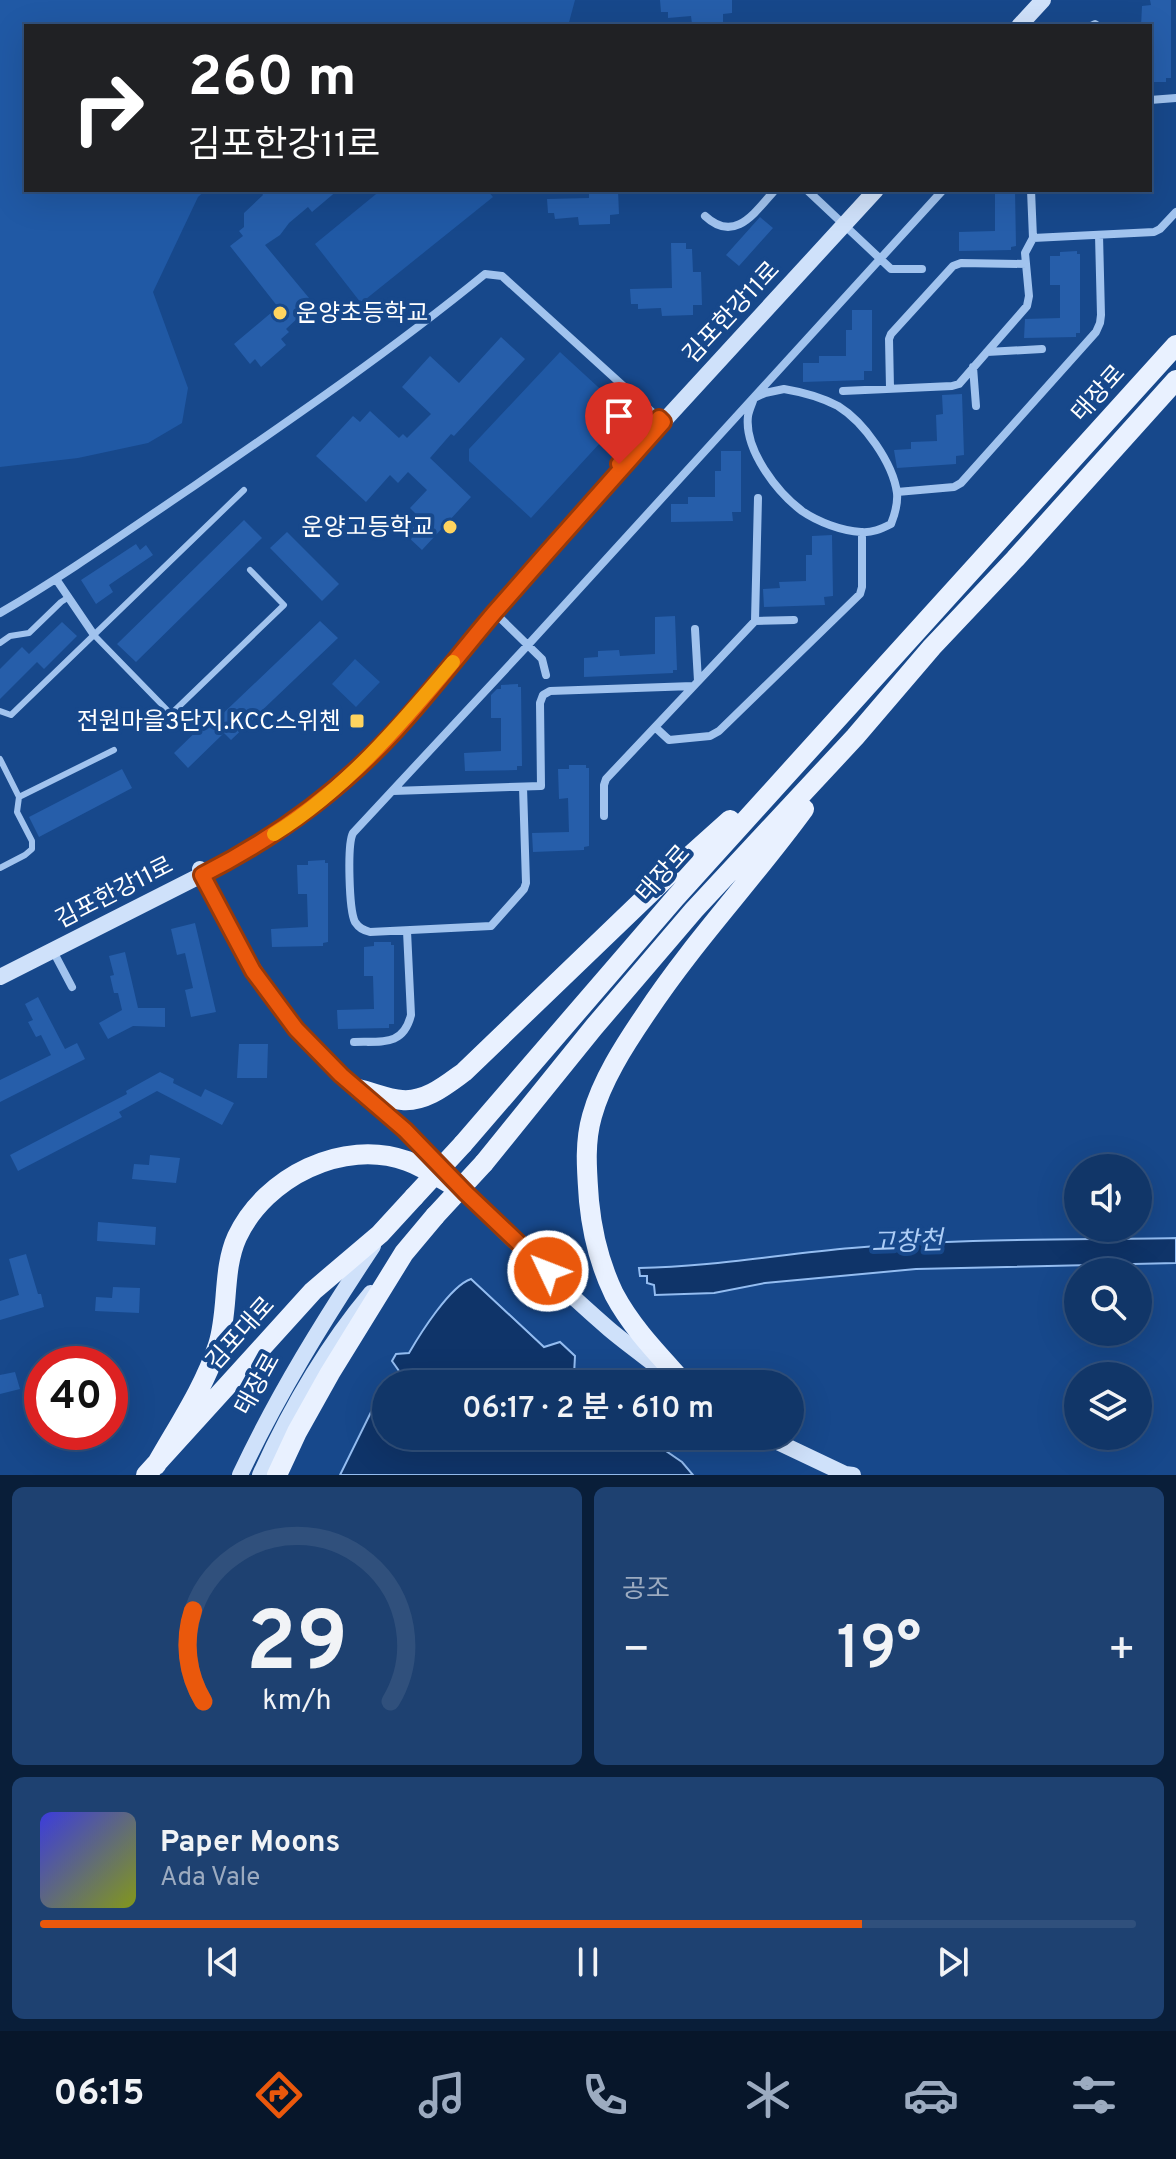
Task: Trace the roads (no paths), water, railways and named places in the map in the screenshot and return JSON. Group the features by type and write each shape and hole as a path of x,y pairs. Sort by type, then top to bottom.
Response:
{"main road":[{"name":"태장로","path":"380,1234 463,1144 676,897 1176,345"},
{"name":"태장로","path":"404,1253 484,1163 694,910 855,737 932,647 1176,380"},
{"path":"670,1370 638,1331 614,1293 599,1256 590,1212 587,1166 587,1141 592,1116 604,1083 630,1037 668,981 788,831 855,737"},
{"path":"358,1089 402,1100 421,1098 464,1072 672,872 811,749"},
{"path":"151,1470 201,1385 219,1341 236,1238 253,1212 273,1190 314,1165 339,1157 366,1155 408,1161 466,1193"},
{"name":"김포대로","path":"151,1470 313,1291 380,1234"},
{"path":"277,1475 330,1373 404,1253"}],"street":[{"path":"1021,24 1043,0"},
{"path":"1028,24 1050,0"},
{"path":"1152,100 1176,98"},
{"path":"705,216 723,226 744,223 773,192"},
{"path":"809,192 891,269 922,269"},
{"name":"김포한강11로","path":"842,223 866,192"},
{"name":"김포한강11로","path":"0,975 201,872 233,859 283,829 328,795 395,731 493,611 661,420 874,192"},
{"path":"523,787 526,883 491,926 370,932 358,927 352,914 350,838 353,833 941,192"},
{"path":"843,391 959,384 1027,306 1025,253 1033,238 1031,192"},
{"path":"1033,238 1154,232 1176,212"},
{"path":"897,492 954,487 961,483 1096,332 1101,315 1099,235"},
{"path":"890,388 891,334 953,266 961,263 1026,264"},
{"path":"0,613 56,579 235,458 424,324 485,274 502,276 661,420"},
{"path":"987,352 1042,349"},
{"path":"973,367 976,406"},
{"path":"784,389 801,392 837,406 854,418 886,463 897,492 897,510 891,524 876,531 862,532 826,523 804,513 785,496 766,474 755,451 748,425 748,413 754,398 784,389"},
{"path":"604,816 606,779 755,621 758,498"},
{"path":"655,727 669,740 710,736 719,731 860,594 862,532"},
{"path":"56,579 94,635"},
{"path":"493,611 542,659 546,675"},
{"path":"755,621 794,620"},
{"path":"695,629 696,683"},
{"path":"393,791 541,786 540,703 543,695 550,691 696,683"},
{"path":"201,872 253,971 274,1002 320,1055 405,1130 466,1193 610,1330 663,1370"},
{"name":"김포한강11로","path":"0,975 201,872"},
{"path":"354,1042 394,1040 408,1026 411,1015 407,931"},
{"path":"52,950 72,987"},
{"name":"태장로","path":"240,1475 295,1368 380,1234"},
{"name":"태장로","path":"260,1475 317,1365 356,1310 404,1253"},
{"path":"794,1450 853,1475"}],"lane":[{"path":"0,711 11,715 244,490"},
{"path":"94,635 171,714 284,605 250,570"},
{"path":"0,643 10,636 29,633 69,597"},
{"path":"19,797 114,750"},
{"path":"0,759 19,797 17,812 32,841 32,849 25,855 0,868"}],"place":[{"name":"운양초등학교","path":"280,313"},
{"name":"운양고등학교","path":"450,527"},
{"name":"전원마을3단지.KCC스위첸","path":"357,721"}],"water label":[{"name":"고창천","path":"907,1241"}]}
